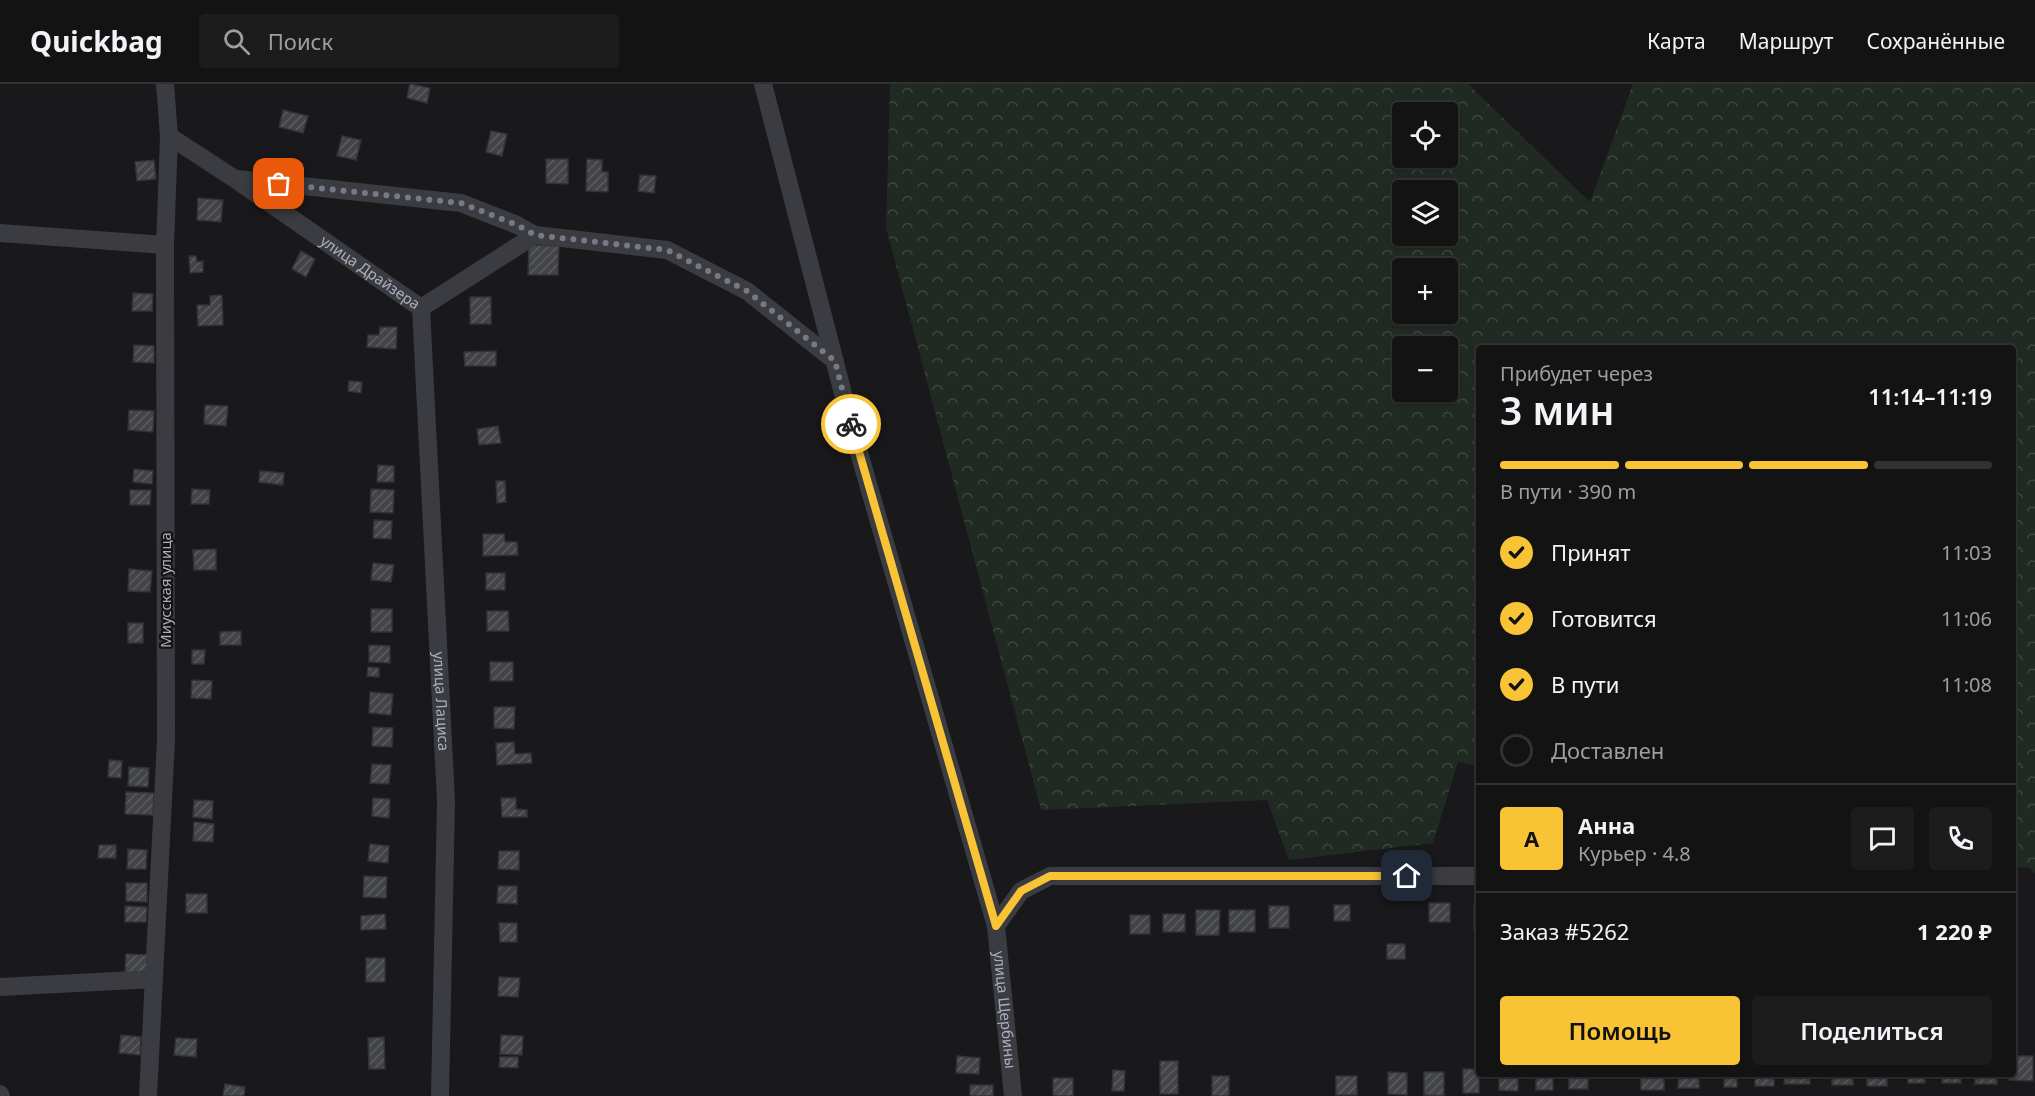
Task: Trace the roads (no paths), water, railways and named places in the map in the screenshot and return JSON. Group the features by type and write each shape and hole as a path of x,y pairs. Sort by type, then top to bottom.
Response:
{"street":[{"name":"Миусская улица","path":"148,1096 166,740 165,245 169,136 165,84"},
{"path":"763,84 856,444 996,926"},
{"name":"улица Драйзера","path":"169,136 421,308 535,235"},
{"path":"235,179 461,203 517,225 535,235 667,250 747,291 835,361"},
{"path":"0,233 165,245"},
{"name":"улица Лациса","path":"421,308 446,801 440,1096"},
{"path":"996,926 1021,891 1050,876 1476,876"},
{"name":"улица Щербины","path":"996,926 1013,1096"},
{"path":"0,987 154,979"}]}
